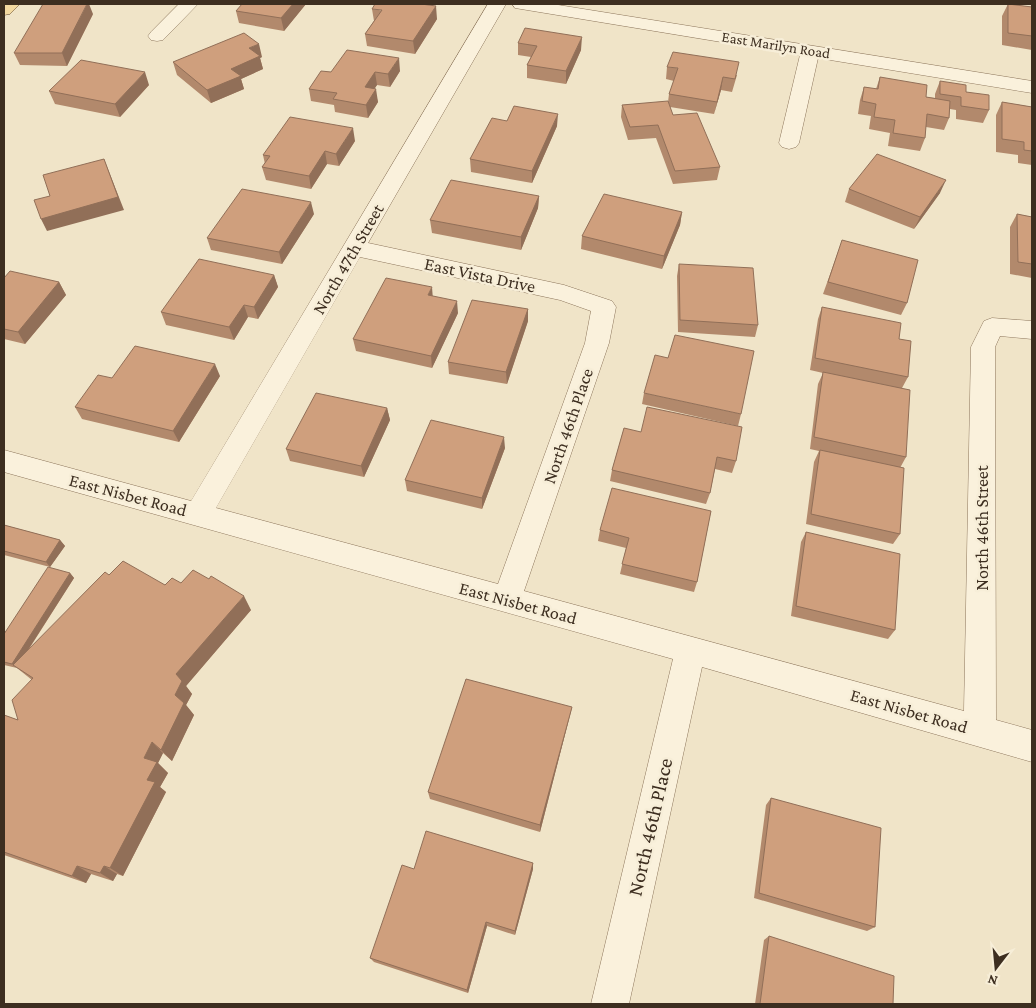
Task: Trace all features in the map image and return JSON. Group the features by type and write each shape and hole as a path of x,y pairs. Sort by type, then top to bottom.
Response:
{"main road":[{"path":"4,10 11,4"}],"street":[{"path":"157,36 189,4"},
{"name":"North 47th Street","path":"198,514 497,4"},
{"name":"East Marilyn Road","path":"521,4 1032,87"},
{"path":"789,143 810,51"},
{"name":"East Vista Drive","path":"354,248 564,293 604,307"},
{"name":"North 46th Place","path":"507,600 597,343 604,307"},
{"name":"North 46th Street","path":"980,732 983,347 992,327 1032,330"},
{"name":"East Nisbet Road","path":"4,461 1032,746"},
{"name":"North 46th Place","path":"610,1004 690,650"}],"building":[{"path":"43,4 87,4 62,53 14,53"},
{"path":"242,4 293,4 281,18 236,11"},
{"path":"375,4 421,4 436,6 413,41 365,34 382,10 372,9"},
{"path":"1008,4 1032,7 1032,36 1008,33"},
{"path":"525,28 582,37 566,71 527,65 537,46 518,43"},
{"path":"244,33 259,44 249,48 260,56 231,69 241,76 207,90 173,62"},
{"path":"347,50 399,58 388,74 375,72 365,87 376,89 366,105 333,99 337,93 309,89 321,71 331,72"},
{"path":"673,52 739,62 735,79 723,77 717,102 669,94 678,68 667,67"},
{"path":"81,60 145,72 115,104 49,91"},
{"path":"880,77 927,85 926,97 950,101 949,118 927,114 925,138 893,133 895,120 874,117 876,104 862,101 864,87 878,89"},
{"path":"940,81 966,85 966,92 989,95 989,110 961,106 961,97 940,94"},
{"path":"668,101 673,115 697,113 720,167 675,171 658,125 630,127 622,105"},
{"path":"1002,102 1032,107 1032,151 1024,150 1024,142 1002,139"},
{"path":"514,106 558,114 532,171 470,159 492,118 507,121"},
{"path":"290,117 353,128 336,154 325,151 309,176 262,167 270,156 263,155"},
{"path":"877,154 946,180 920,217 849,189"},
{"path":"104,159 118,197 41,219 34,200 50,196 43,175"},
{"path":"451,180 539,196 521,237 430,220"},
{"path":"242,189 311,202 279,252 207,238"},
{"path":"604,194 682,212 664,256 582,236"},
{"path":"1017,214 1032,217 1032,264 1018,262"},
{"path":"842,240 918,260 907,303 828,282"},
{"path":"199,259 274,275 254,307 244,305 229,327 161,312"},
{"path":"679,264 753,268 758,325 680,320"},
{"path":"10,271 59,282 18,332 4,329 4,278"},
{"path":"386,278 432,287 428,295 457,301 431,356 353,339"},
{"path":"472,300 528,309 506,372 448,362"},
{"path":"822,307 901,323 899,339 911,341 908,377 815,358"},
{"path":"675,335 754,351 741,414 644,393 655,355 668,358"},
{"path":"135,346 215,364 173,431 75,407 98,375 112,378"},
{"path":"823,372 910,390 906,457 814,437"},
{"path":"316,393 387,408 361,466 286,449"},
{"path":"647,407 742,427 736,461 717,457 710,493 612,470 624,428 641,432"},
{"path":"431,420 504,437 482,498 405,480"},
{"path":"820,450 904,468 900,534 811,514"},
{"path":"612,488 711,511 697,582 622,564 629,538 600,530"},
{"path":"4,525 60,540 46,562 4,551"},
{"path":"806,532 900,554 895,630 796,606"},
{"path":"123,561 165,585 172,578 181,583 193,570 209,579 211,576 244,596 176,674 182,681 175,695 184,703 161,750 152,742 144,758 157,762 147,780 155,782 110,868 104,866 100,873 77,866 72,876 4,852 4,715 18,720 12,700 33,678 13,665 105,572 109,575"},
{"path":"48,567 70,573 12,664 4,662 4,634"},
{"path":"466,679 572,707 540,825 428,792"},
{"path":"771,798 881,828 875,927 759,893"},
{"path":"426,831 533,863 515,931 486,922 467,990 370,958 402,865 414,869"},
{"path":"769,936 894,976 893,1004 760,1004"}]}
